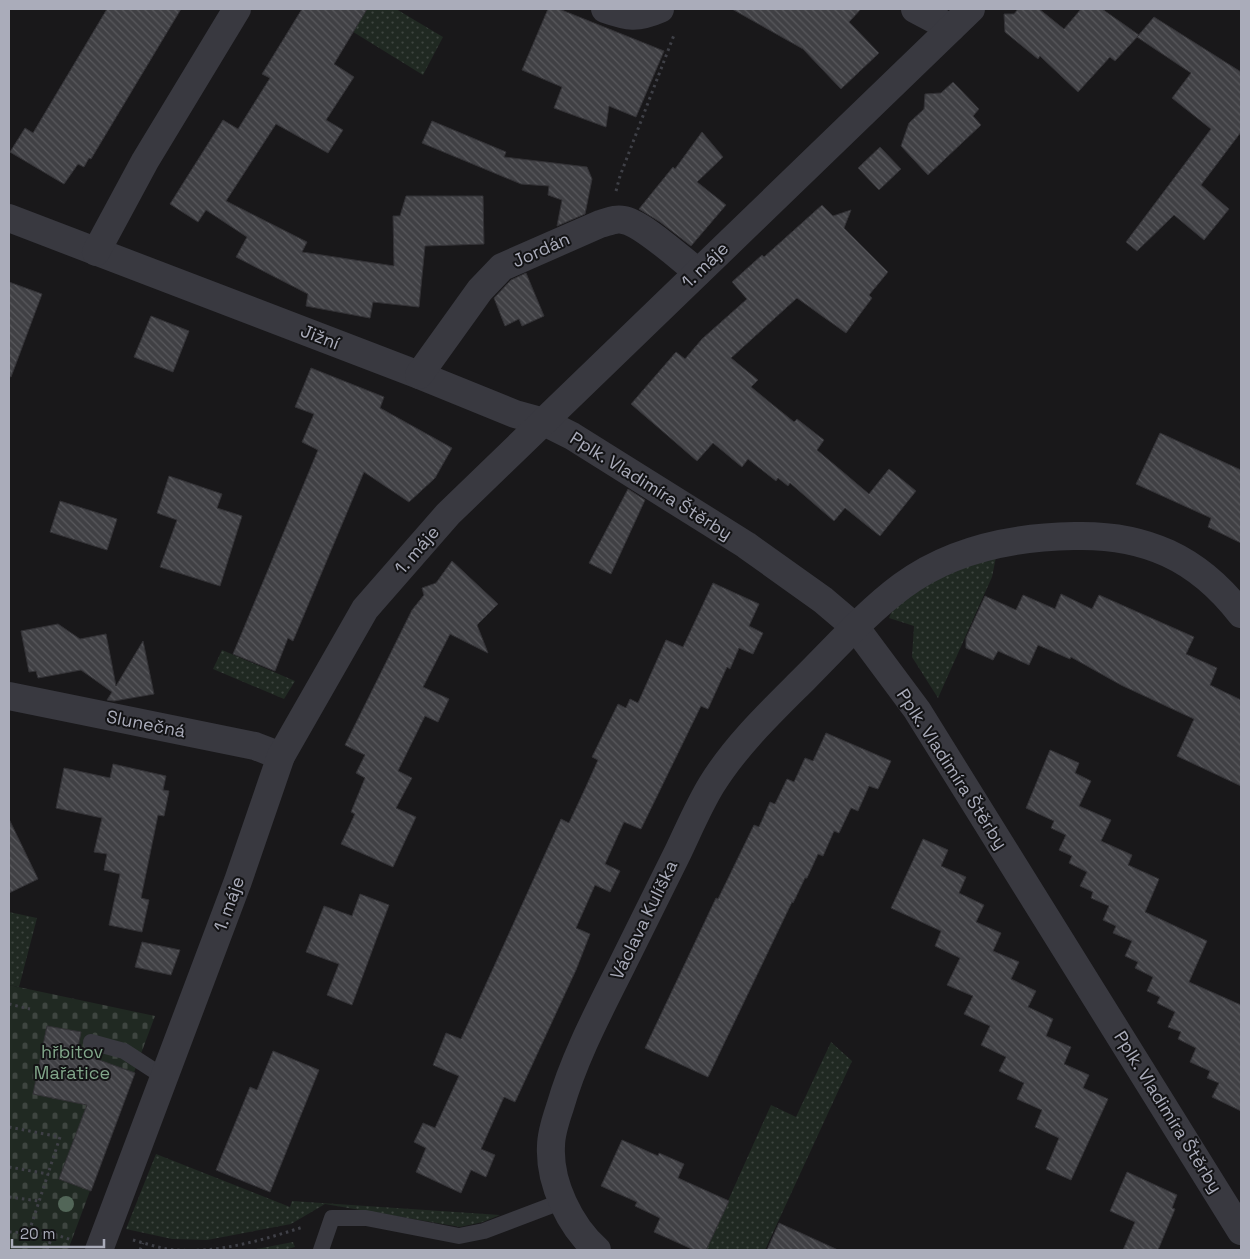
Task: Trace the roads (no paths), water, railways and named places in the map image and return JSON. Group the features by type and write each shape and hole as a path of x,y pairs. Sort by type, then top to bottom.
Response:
{"street":[{"path":"96,252 145,161 237,9"},
{"path":"606,9 626,17 668,18"},
{"path":"915,9 951,28"},
{"name":"1. máje","path":"102,1242 238,881 281,756 365,609 448,514 971,9"},
{"name":"Jižní","path":"9,218 419,375 515,414 544,422"},
{"name":"Jordán","path":"419,375 480,290 502,267 600,224 624,220 638,226 698,272"},
{"name":"Pplk. Vladimíra Štěrby","path":"544,422 572,436 746,545 823,600 856,628 917,710 1241,1231"},
{"name":"Václava Kulíška","path":"598,1250 575,1223 563,1201 551,1162 551,1143 568,1078 701,804 719,773 742,744 879,605 904,584 944,562 1005,542 1052,536 1109,537 1150,544 1180,558 1213,583 1241,614"},
{"name":"Slunečná","path":"9,696 255,746 281,756"}],"lane":[{"path":"91,1042 124,1051 164,1077"},
{"path":"321,1250 332,1218 366,1218 459,1236 484,1232 563,1201"}],"park label":[{"name":"hřbitov Mařatice","path":"72,1062"}]}
